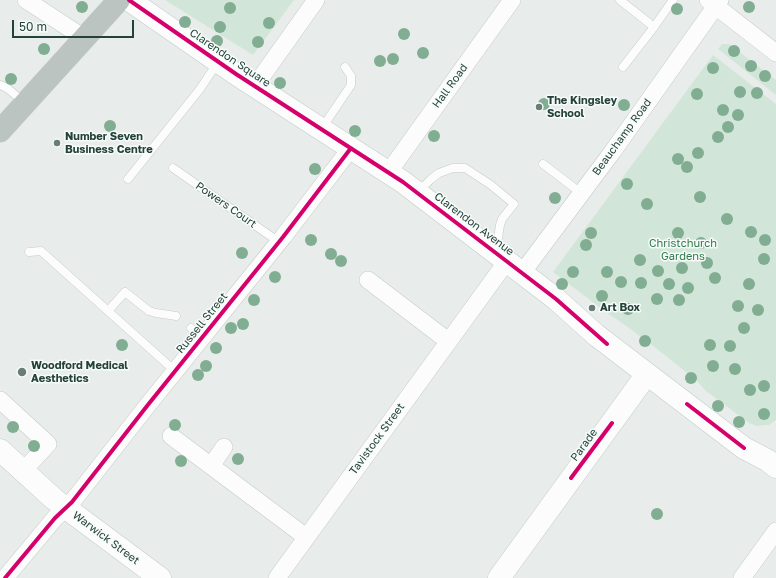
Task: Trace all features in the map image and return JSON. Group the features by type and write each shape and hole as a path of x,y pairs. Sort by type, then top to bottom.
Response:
{"highway":[{"path":"0,131 119,0"}],"street":[{"path":"26,0 84,38"},
{"name":"Clarendon Square","path":"129,0 218,62 321,129"},
{"name":"Clarendon Square","path":"255,86 316,0"},
{"name":"Hall Road","path":"388,173 512,0"},
{"path":"715,2 776,53"},
{"name":"Beauchamp Road","path":"508,262 581,193 715,2"},
{"name":"Clarendon Avenue","path":"321,129 418,193 556,299 596,335 744,448 773,459"},
{"name":"Russell Street","path":"5,578 55,518 72,502 175,371 197,332 279,242 351,148"},
{"name":"Tavistock Street","path":"277,578 486,289 508,262"},
{"path":"368,280 448,341"},
{"name":"Parade","path":"499,578 647,374"},
{"path":"0,400 48,444 23,471"},
{"path":"171,436 306,537"},
{"path":"211,466 224,448"},
{"name":"Warwick Street","path":"0,450 66,508 160,578"},
{"path":"742,578 776,531"}],"lane":[{"path":"620,0 654,27"},
{"path":"623,67 673,0"},
{"path":"128,179 200,89 218,62"},
{"path":"321,129 351,85 351,76 345,67"},
{"path":"0,85 7,88 26,103"},
{"path":"543,164 581,193"},
{"name":"Powers Court","path":"173,168 279,242"},
{"path":"418,193 439,173 453,168 465,168 491,185 514,204 502,219 500,225 508,262"},
{"path":"29,252 41,251 175,371"},
{"path":"108,311 125,292 149,311 176,316"}],"green space":[{"path":"165,0 294,0 253,55"},
{"path":"722,44 729,44 776,80 776,95 718,49"},
{"name":"Christchurch Gardens","path":"713,55 776,104 776,420 769,425 757,426 749,423 706,391 697,381 690,378 691,376 647,341 645,343 645,340 553,272"}],"cycle path":[{"path":"129,0 236,74 403,182 556,299 607,344"},
{"path":"5,578 55,518 72,502 283,237 351,148"},
{"path":"687,404 744,448"},
{"path":"571,478 612,423"}],"place":[{"name":"The Kingsley School","path":"539,107"},
{"name":"Number Seven Business Centre","path":"57,143"},
{"name":"Art Box","path":"592,308"},
{"name":"Woodford Medical Aesthetics","path":"22,372"}]}
